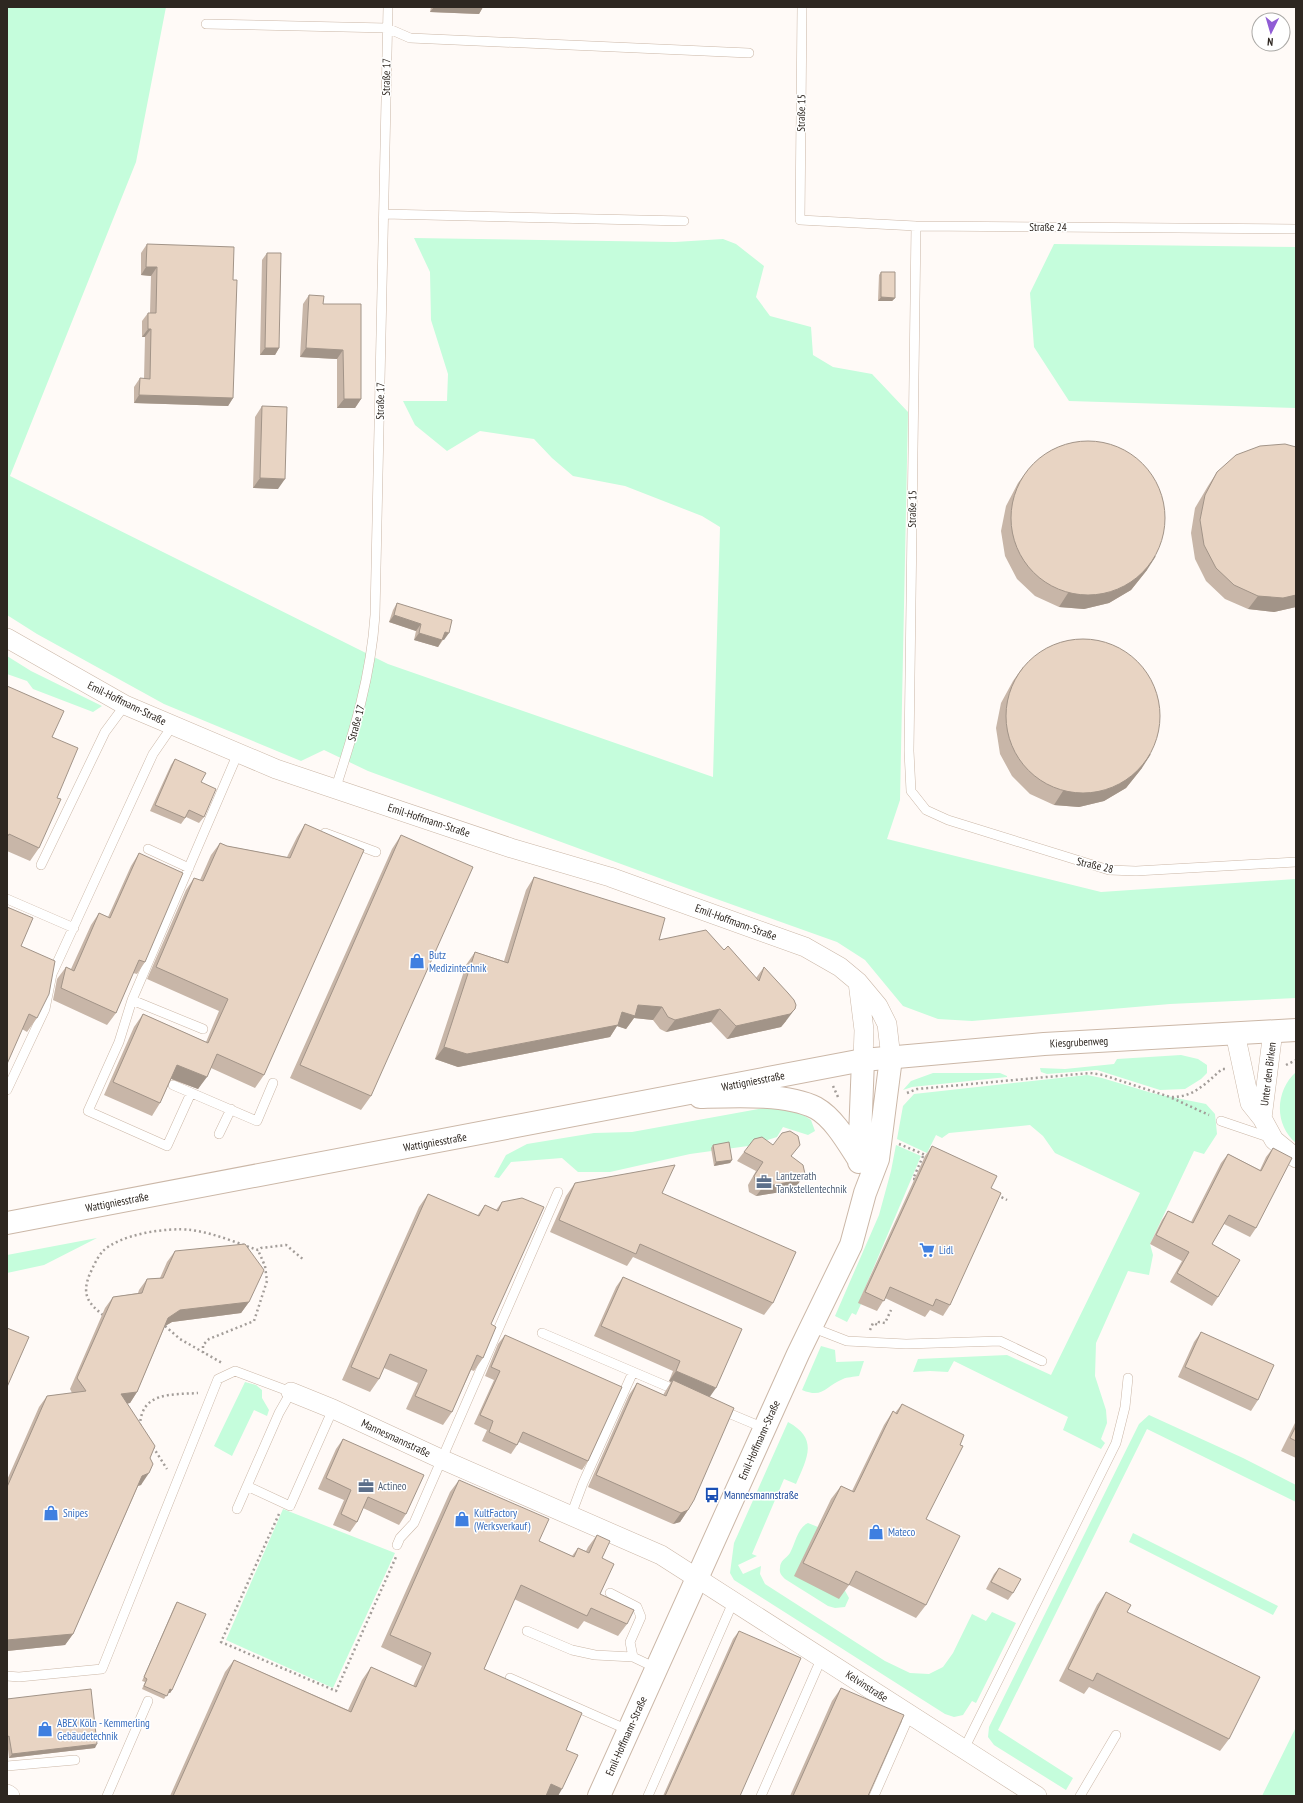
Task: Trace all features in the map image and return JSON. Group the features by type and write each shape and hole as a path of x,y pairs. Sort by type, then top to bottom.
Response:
{"main road":[{"name":"Kiesgrubenweg","path":"863,1060 1044,1044 1296,1030"},
{"name":"Emil-Hoffmann-Straße","path":"599,1796 764,1428 851,1245 865,1192 878,1159 887,1100 891,1058"},
{"name":"Emil-Hoffmann-Straße","path":"863,1060 859,1160 865,1192"},
{"name":"Wattigniesstraße","path":"7,1223 863,1060"},
{"path":"675,1097 743,1096 792,1100 817,1108 839,1129 859,1160"}],"street":[{"name":"Emil-Hoffmann-Straße","path":"7,638 125,705 238,753 336,790 505,846 610,877 805,947 840,967 858,982 878,1006 887,1024 891,1058"},
{"name":"Emil-Hoffmann-Straße","path":"858,982 864,1030 863,1060"},
{"name":"Unter den Birken","path":"1262,1118 1273,1031"},
{"name":"Unter den Birken","path":"1235,1033 1250,1103 1262,1118 1274,1140 1296,1158"},
{"name":"Mannesmannstraße","path":"291,1392 333,1409 441,1459 662,1554 697,1576"},
{"name":"Kelvinstraße","path":"697,1576 1037,1796"}],"lane":[{"name":"Straße 17","path":"336,790 362,703 373,639 388,7"},
{"name":"Straße 15","path":"800,220 802,7"},
{"path":"206,24 388,28 410,38 749,52"},
{"path":"384,214 684,221"},
{"name":"Straße 24","path":"800,220 916,226 1296,229"},
{"name":"Straße 15","path":"911,791 909,751 916,226"},
{"path":"41,865 105,732 125,705"},
{"path":"7,1090 45,1009 52,974 153,754 172,725"},
{"path":"191,1093 167,1146 88,1111 119,1042 132,1000 238,753"},
{"name":"Straße 28","path":"911,791 926,810 948,820 1109,870 1136,871 1296,862"},
{"path":"316,830 376,852"},
{"path":"148,849 189,868"},
{"path":"7,899 74,928"},
{"path":"132,1000 202,1029"},
{"path":"173,1086 257,1120 273,1083"},
{"path":"219,1134 230,1109"},
{"path":"1221,1121 1274,1140"},
{"path":"397,1545 400,1538 414,1522 558,1192"},
{"path":"811,1327 847,1342 906,1344 1000,1341 1042,1361"},
{"path":"542,1333 684,1394"},
{"path":"7,1676 19,1677 102,1669 212,1392 218,1379 235,1371 291,1392 279,1412 237,1509"},
{"path":"571,1515 583,1483 633,1372"},
{"path":"964,1748 1116,1444 1125,1407 1128,1378"},
{"path":"713,1406 764,1428"},
{"path":"247,1486 290,1506 333,1409"},
{"path":"610,1593 637,1607 641,1618 630,1642 633,1657"},
{"path":"648,1796 734,1600"},
{"path":"527,1631 572,1650 595,1655 633,1657 656,1668"},
{"path":"761,1796 822,1657"},
{"path":"510,1678 628,1730"},
{"path":"107,1796 148,1701"},
{"path":"874,1796 910,1714"},
{"path":"1080,1796 1116,1735"},
{"path":"7,1766 75,1760"}],"path":[{"path":"1268,1067 1288,1065 1296,1060"},
{"path":"830,1066 833,1087 838,1097"},
{"path":"1170,1097 1181,1097 1188,1095 1222,1069 1242,1068"},
{"path":"887,1100 900,1101 905,1094 917,1090 1090,1073 1103,1075 1170,1097 1221,1121"},
{"path":"838,1097 861,1099"},
{"path":"825,1116 838,1097"},
{"path":"893,1141 930,1157"},
{"path":"915,1179 913,1178 924,1154"},
{"path":"994,1194 1008,1200"},
{"path":"996,1199 1000,1196"},
{"path":"102,1315 93,1307 86,1297 86,1285 102,1253 117,1240 142,1234 191,1230 215,1235 258,1250 261,1248 286,1245 304,1260"},
{"path":"203,1353 203,1345 209,1339 254,1321 267,1281 265,1266 258,1250"},
{"path":"873,1323 878,1325 879,1322 885,1323 891,1310"},
{"path":"165,1326 180,1339 235,1371"},
{"path":"136,1421 140,1427 140,1417 144,1408 151,1400 161,1396 212,1392"},
{"path":"152,1446 176,1483"},
{"path":"283,1503 221,1642 336,1691 398,1553 397,1545"}],"green space":[{"path":"7,7 166,7 136,162 10,476 388,664 713,777 720,527 702,516 625,486 573,476 552,458 534,439 480,431 447,451 415,425 403,401 447,401 448,374 431,320 430,272 414,238 675,242 723,239 736,244 764,266 756,297 770,316 811,327 813,355 833,367 872,374 908,412 900,800 887,839 1101,892 1296,879 1296,998 1170,1004 972,1021 938,1019 903,1006 865,960 837,942 368,771 324,750 301,761 164,704 37,634 7,615"},
{"path":"1054,244 1296,247 1296,408 1069,401 1034,347 1030,293"},
{"path":"7,656 31,671 102,706 93,712 33,689 27,681 7,674"},
{"path":"1181,1055 1198,1059 1207,1065 1207,1073 1201,1079 1185,1089 1160,1090 1097,1070 1047,1074 1041,1072 1040,1068 1065,1069 1114,1064 1117,1059"},
{"path":"1296,1072 1296,1143 1289,1136 1284,1127 1280,1108 1284,1089"},
{"path":"933,1073 1000,1073 1007,1077 912,1087 903,1090 911,1081"},
{"path":"1087,1075 1152,1093 1206,1104 1215,1114 1217,1134 1204,1154 1194,1151 1150,1244 1153,1255 1149,1275 1128,1271 1096,1343 1095,1376 1106,1410 1107,1423 1101,1439 1105,1443 1101,1449 1063,1430 1068,1417 954,1361 948,1372 913,1372 918,1359 1007,1355 1051,1375 1140,1193 1055,1153 1043,1136 1030,1125 949,1133 942,1138 936,1135 927,1153 897,1139 903,1106 914,1094"},
{"path":"770,1107 797,1111 811,1120 815,1131 808,1135 783,1127 777,1137 748,1146 690,1154 610,1172 578,1172 562,1158 511,1162 499,1178 494,1177 506,1155 527,1144 594,1133 632,1132"},
{"path":"896,1145 921,1156 859,1302 861,1304 856,1315 852,1313 847,1322 835,1316 879,1215 891,1171"},
{"path":"97,1238 44,1265 7,1273 7,1255"},
{"path":"821,1346 835,1350 836,1362 864,1361 859,1376 843,1379 820,1392 815,1393 802,1390"},
{"path":"245,1382 256,1385 262,1390 262,1398 269,1410 267,1416 254,1410 232,1456 214,1446"},
{"path":"1149,1415 1243,1458 1296,1485 1296,1502 1147,1429 998,1730 1073,1778 1066,1790 994,1745 988,1737 989,1727 1139,1424"},
{"path":"788,1422 798,1428 804,1435 807,1442 808,1450 804,1466 796,1484 784,1479 752,1554 757,1556 738,1565 743,1574 761,1566 760,1574 765,1584 885,1661 910,1673 929,1674 943,1667 953,1653 972,1614 986,1621 992,1612 1016,1623 976,1703 972,1701 963,1715 954,1717 945,1714 734,1580 730,1573 734,1543"},
{"path":"283,1509 395,1553 333,1688 226,1640"},
{"path":"808,1523 818,1527 849,1598 845,1607 835,1608 828,1606 785,1579 780,1573 781,1563 790,1553 802,1528"},
{"path":"1133,1533 1278,1606 1273,1615 1129,1542"},
{"path":"1296,1727 1296,1796 1262,1796"}],"building":[{"path":"147,244 234,247 233,280 237,280 233,398 139,395 140,378 150,379 151,329 148,329 148,313 156,313 157,267 146,267"},
{"path":"267,253 281,253 279,348 265,348"},
{"path":"881,272 895,272 895,298 881,297"},
{"path":"309,295 324,296 323,304 361,304 361,399 344,399 343,350 306,348"},
{"path":"262,406 287,407 285,479 260,478"},
{"path":"1080,441 1096,441 1110,444 1124,450 1137,458 1148,469 1162,496 1165,518 1164,533 1156,554 1148,567 1137,578 1110,592 1096,595 1080,595 1066,592 1052,586 1039,578 1028,567 1014,540 1011,526 1011,510 1014,496 1020,482 1028,469 1039,458 1066,444"},
{"path":"1285,444 1296,447 1296,595 1283,598 1258,596 1234,585 1216,568 1204,545 1200,520 1205,495 1217,472 1236,455 1260,446"},
{"path":"397,603 452,620 449,633 445,632 442,640 419,633 421,624 394,615"},
{"path":"1075,639 1091,639 1105,642 1119,648 1132,656 1143,667 1157,694 1160,716 1157,738 1151,752 1143,765 1132,776 1105,790 1091,793 1075,793 1061,790 1047,784 1034,776 1023,765 1009,738 1006,724 1006,708 1009,694 1015,680 1023,667 1034,656 1061,642"},
{"path":"7,686 64,711 52,737 78,748 57,798 61,799 39,848 9,834 7,836"},
{"path":"175,759 206,773 201,782 216,789 204,817 189,810 185,818 155,805"},
{"path":"305,824 364,850 264,1075 217,1054 207,1077 177,1065 160,1103 113,1082 143,1014 208,1043 228,999 156,967 194,878 203,881 220,843 227,846 290,858"},
{"path":"401,835 473,867 371,1096 300,1065"},
{"path":"139,853 183,873 145,962 139,960 116,1013 61,988 66,967 74,971 99,913 110,918"},
{"path":"534,877 665,918 659,940 706,930 724,950 728,946 759,981 764,967 794,1000 796,1005 795,1009 790,1014 736,1026 720,1009 675,1020 668,1017 662,1007 638,1005 635,1016 622,1012 618,1025 467,1054 444,1047 475,952 508,963"},
{"path":"7,907 33,918 21,946 55,961 49,994 37,1018 29,1014 7,1064"},
{"path":"790,1131 798,1136 800,1145 791,1156 803,1165 805,1174 800,1180 763,1187 756,1183 754,1176 763,1162 744,1152 754,1139 762,1137 773,1145 782,1133"},
{"path":"729,1142 732,1160 716,1162 713,1145"},
{"name":"Lidl","path":"932,1146 997,1176 991,1188 1001,1193 950,1305 936,1299 933,1306 890,1287 884,1301 865,1292"},
{"path":"1273,1148 1292,1158 1256,1228 1229,1215 1212,1244 1240,1260 1218,1297 1177,1273 1189,1252 1156,1235 1168,1211 1193,1223 1228,1154 1261,1171"},
{"path":"675,1165 662,1193 796,1252 773,1303 640,1244 636,1254 559,1220 575,1183"},
{"path":"428,1194 479,1216 485,1205 498,1211 502,1202 522,1198 544,1207 491,1324 496,1327 483,1358 477,1355 452,1412 415,1396 427,1370 390,1354 379,1379 351,1367"},
{"path":"245,1244 264,1270 249,1302 180,1310 168,1318 137,1392 121,1394 155,1446 150,1458 153,1464 149,1473 142,1476 73,1634 7,1640 7,1487 47,1396 86,1391 77,1378 113,1297 142,1293 147,1279 163,1278 175,1251"},
{"path":"623,1277 742,1329 716,1388 676,1371 680,1361 601,1326"},
{"path":"7,1328 29,1337 7,1387"},
{"path":"1201,1332 1274,1365 1258,1400 1185,1367"},
{"path":"505,1335 622,1387 588,1461 523,1432 517,1445 489,1432 493,1421 480,1415 500,1371 491,1367"},
{"path":"673,1380 734,1408 694,1500 688,1510 681,1513 596,1475 637,1383 666,1396"},
{"path":"902,1404 964,1435 960,1445 963,1446 926,1519 960,1536 926,1605 856,1571 849,1585 803,1563 841,1486 854,1492 893,1411 897,1414"},
{"path":"1296,1426 1296,1441 1290,1438"},
{"path":"343,1439 424,1475 406,1514 368,1497 357,1522 341,1514 351,1490 326,1478"},
{"path":"459,1480 549,1519 539,1541 574,1557 578,1548 589,1553 597,1535 610,1541 602,1558 614,1564 600,1594 634,1610 627,1624 591,1608 587,1616 521,1585 484,1669 582,1713 566,1750 578,1755 562,1789 551,1784 546,1796 173,1796 234,1660 351,1712 371,1667 416,1687 431,1653 390,1635"},
{"path":"999,1568 1021,1579 1013,1593 991,1582"},
{"path":"1106,1592 1131,1605 1127,1612 1260,1677 1229,1739 1097,1673 1093,1681 1068,1669"},
{"path":"177,1602 206,1614 172,1690 170,1689 167,1696 144,1686 147,1679 144,1677"},
{"path":"739,1631 801,1658 740,1796 665,1796"},
{"path":"841,1688 904,1715 868,1796 793,1796"},
{"path":"91,1689 97,1744 12,1754 9,1736 7,1737 7,1699"}],"place":[{"name":"Butz Medizintechnik","path":"417,961"},
{"name":"Lantzerath Tankstellentechnik","path":"764,1182"},
{"name":"Lidl","path":"927,1250"},
{"name":"Actineo","path":"366,1486"},
{"name":"Mannesmannstraße","path":"712,1495"},
{"name":"Snipes","path":"51,1513"},
{"name":"KultFactory (Werksverkauf)","path":"462,1519"},
{"name":"Mateco","path":"876,1532"},
{"name":"ABEX Köln - Kemmerling Gebäudetechnik","path":"45,1729"}]}
